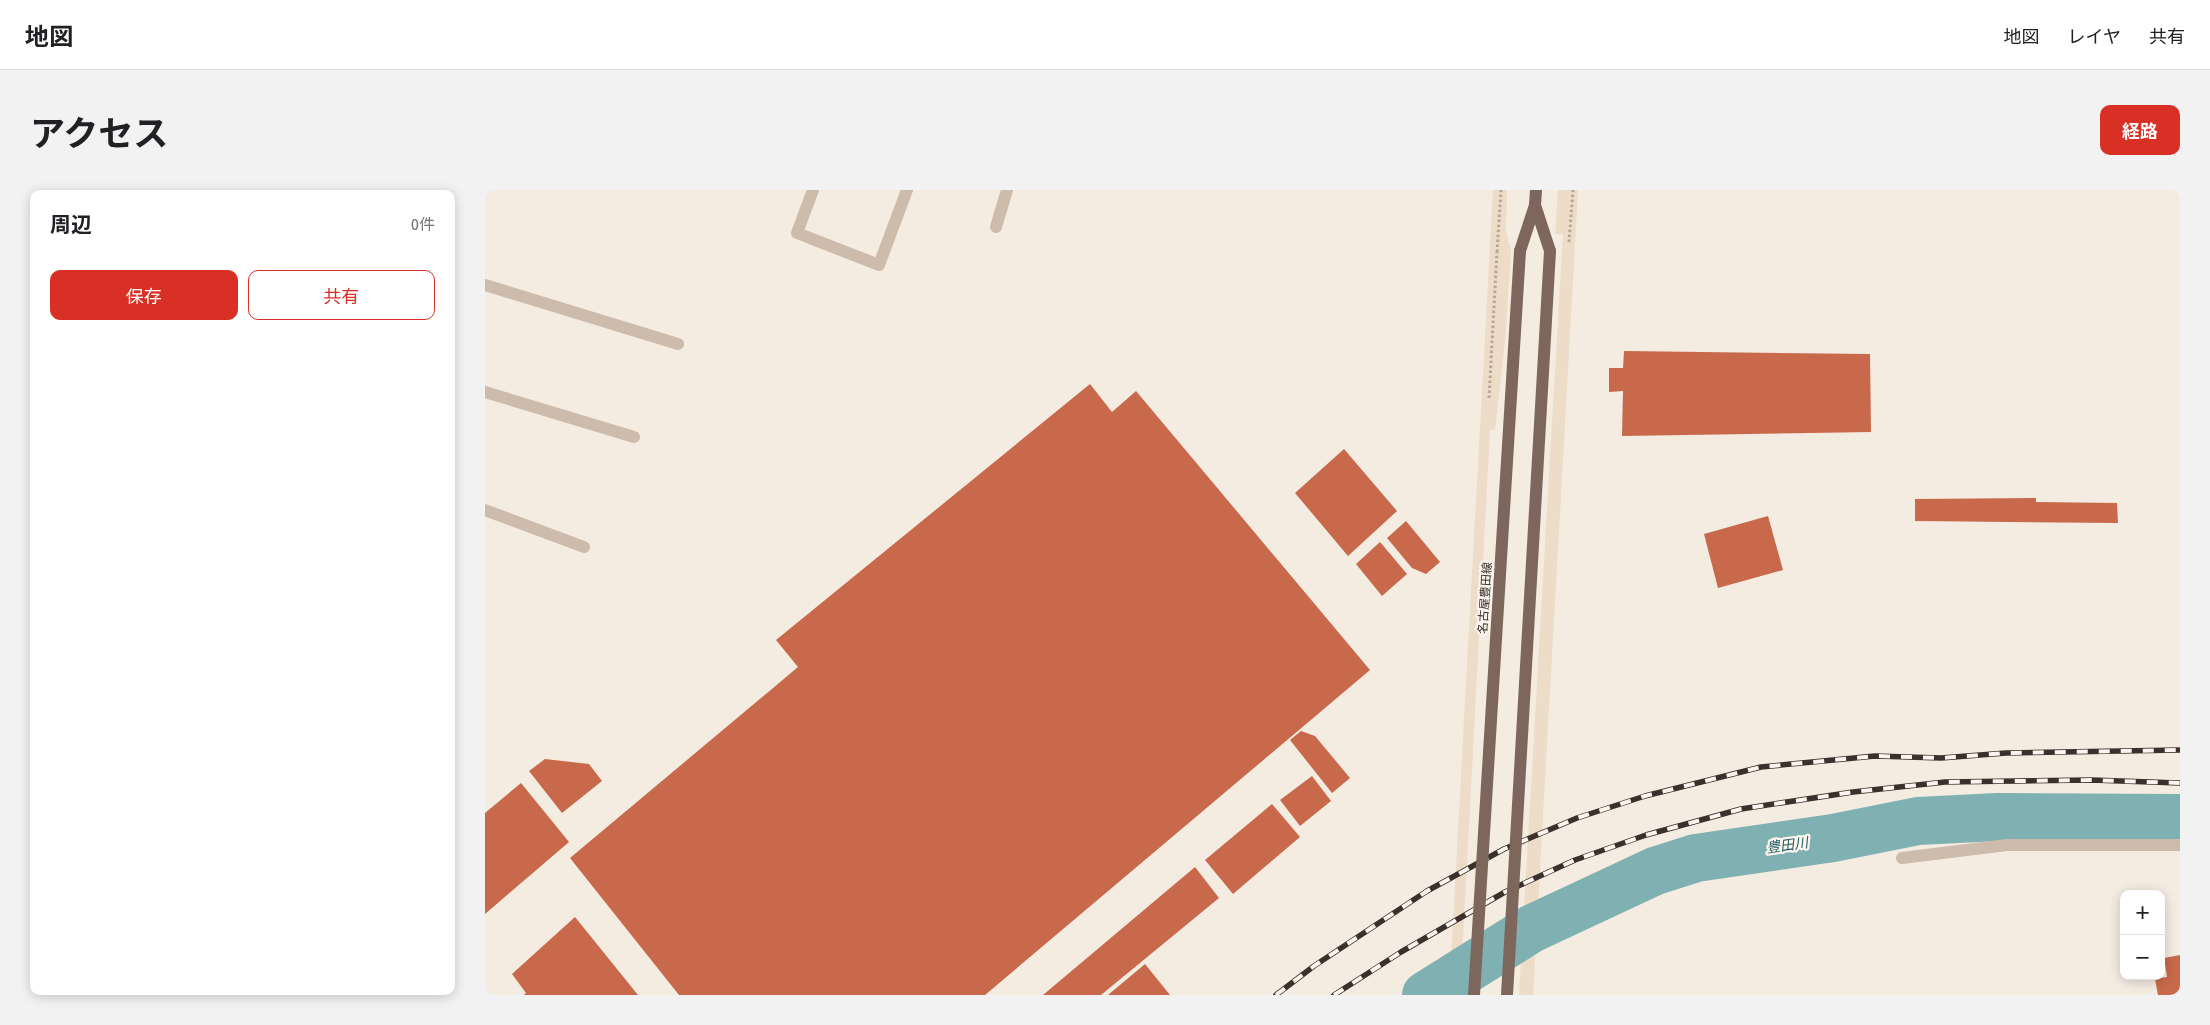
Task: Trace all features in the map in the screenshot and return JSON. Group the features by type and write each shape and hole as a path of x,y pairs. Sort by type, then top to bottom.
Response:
{"main road":[{"name":"名古屋豊田線","path":"1474,995 1521,251 1535,205 1536,190"},
{"name":"名古屋豊田線","path":"1507,995 1550,251 1535,205"}],"street":[{"path":"813,190 797,233 879,265 907,190"},
{"path":"996,227 1007,190"},
{"path":"485,285 678,344"},
{"path":"485,392 635,437"},
{"path":"485,510 584,547"},
{"path":"1901,858 2007,845 2180,845"}],"path":[{"path":"1497,252 1501,190"},
{"path":"1569,250 1573,190"}],"shaded area":[{"path":"1493,190 1507,190 1506,231 1511,251 1505,342 1495,430 1490,430 1460,995 1449,995"},
{"path":"1558,190 1578,190 1533,995 1519,995 1563,234 1555,234"}],"building":[{"path":"1624,351 1870,354 1871,432 1622,436 1623,391 1609,392 1609,368 1623,368"},
{"path":"1090,384 1112,412 1136,391 1370,670 985,995 679,995 570,858 798,667 776,640"},
{"path":"1344,449 1397,511 1348,556 1295,493"},
{"path":"2036,498 2036,502 2117,503 2118,523 1915,521 1915,499"},
{"path":"1768,516 1783,570 1718,588 1704,534"},
{"path":"1406,521 1440,562 1426,574 1412,568 1387,538"},
{"path":"1380,542 1407,574 1382,596 1356,564"},
{"path":"1301,731 1315,736 1350,778 1332,793 1290,740"},
{"path":"545,759 589,764 602,781 562,813 529,771"},
{"path":"1312,776 1331,801 1300,826 1280,800"},
{"path":"521,783 569,842 485,914 485,813"},
{"path":"1272,804 1300,837 1233,894 1205,860"},
{"path":"1195,867 1219,898 1101,995 1043,995"},
{"path":"575,917 638,995 524,995 526,993 512,974"},
{"path":"2180,955 2180,995 2158,995 2155,980 2165,980 2167,977 2165,958"},
{"path":"1145,964 1170,995 1108,995"}],"waterway":[{"name":"豊田川","path":"1426,995 1531,929 1655,871 1696,858 1833,838 1918,821 1998,817 2180,818"}],"railway":[{"path":"1276,995 1314,966 1427,891 1504,849 1577,818 1645,796 1761,767 1875,756 1941,758 2006,753 2180,750"},
{"path":"1334,995 1401,952 1505,892 1575,860 1646,835 1741,809 1853,792 1945,782 2091,780 2180,783"}]}
